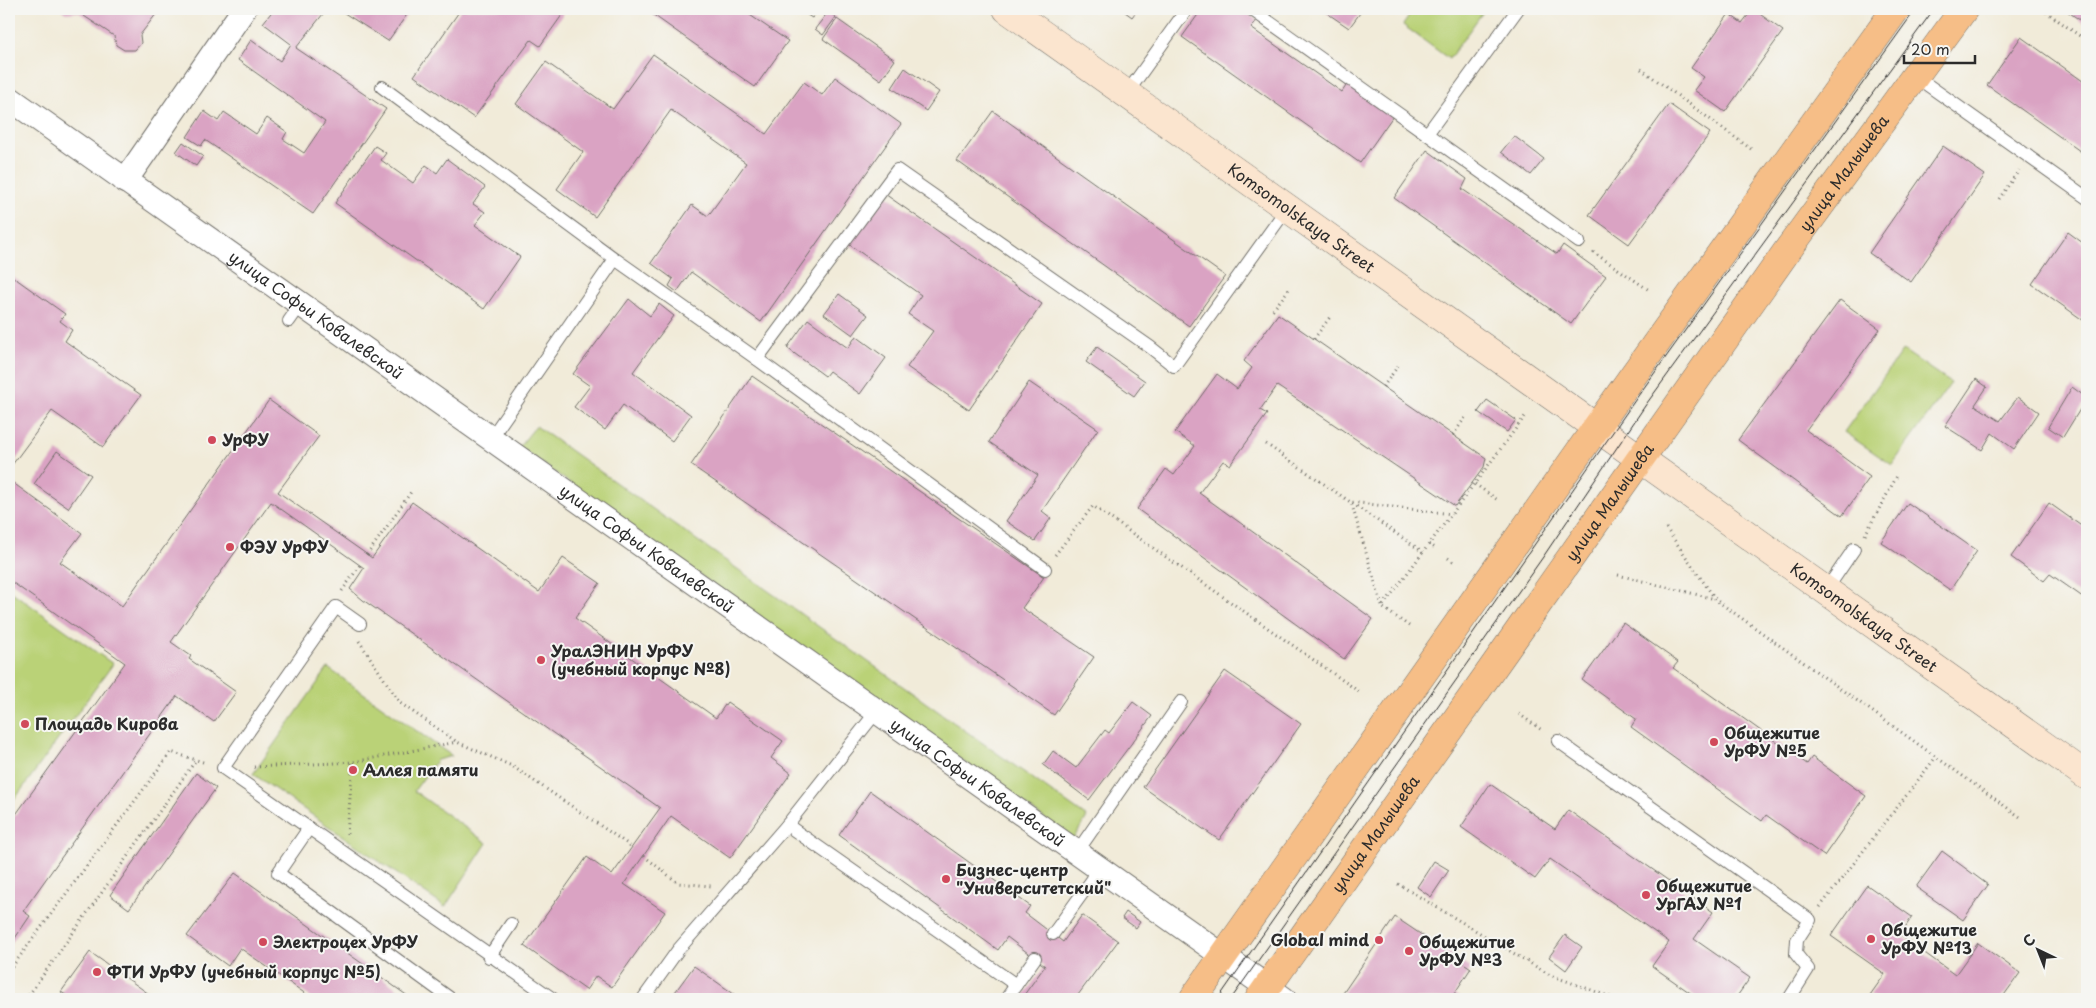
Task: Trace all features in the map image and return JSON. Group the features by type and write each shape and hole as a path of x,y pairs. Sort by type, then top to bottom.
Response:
{"main road":[{"name":"Komsomolskaya Street","path":"1007,9 1128,93 2087,776"},
{"path":"1193,999 1597,427 1896,9"},
{"name":"улица Малышева","path":"1270,995 1641,458 1787,251 1964,9"}],"street":[{"path":"125,181 244,9"},
{"name":"улица Софьи Ковалевской","path":"9,98 125,181 295,313 491,438 1223,956 1270,995"}],"lane":[{"path":"1128,93 1187,9"},
{"path":"1251,9 1579,242"},
{"path":"1427,134 1518,9"},
{"path":"1915,76 2087,198"},
{"path":"382,87 615,259 757,358 1045,569"},
{"path":"757,358 897,170 1174,366 1288,207"},
{"path":"491,438 615,259"},
{"path":"1826,590 1854,549"},
{"path":"360,624 336,606 222,768 345,853 489,957 553,999"},
{"path":"1077,852 1181,702"},
{"path":"643,999 678,950 787,825 877,711"},
{"path":"1558,741 1810,920 1796,940 1796,954 1808,969 1789,999"},
{"path":"787,825 1016,985"},
{"path":"309,828 278,873 451,999"},
{"path":"1053,934 1100,869"},
{"path":"489,957 511,924"},
{"path":"1006,999 1035,958"}],"path":[{"path":"2042,9 2087,41"},
{"path":"1641,69 1751,149"},
{"path":"1999,199 2029,156"},
{"path":"1579,242 1648,290"},
{"path":"1273,310 1289,289"},
{"path":"1314,339 1330,318"},
{"path":"1383,386 1398,366"},
{"path":"1453,435 1467,414"},
{"path":"1382,607 1526,415"},
{"path":"1266,444 1423,552"},
{"path":"1854,549 1869,529 1896,476"},
{"path":"1475,484 1499,500"},
{"path":"368,554 411,492"},
{"path":"1351,502 1452,514"},
{"path":"1351,502 1382,607 1409,626"},
{"path":"1045,569 1093,506 1361,693"},
{"path":"1666,528 1716,600 2023,819"},
{"path":"1429,544 1435,548"},
{"path":"1448,558 1454,563"},
{"path":"336,606 338,596 360,565"},
{"path":"1618,575 1716,600"},
{"path":"357,639 400,703 457,742 512,766 632,848"},
{"path":"1519,714 1558,741"},
{"path":"9,971 171,752 222,768 353,762 457,742"},
{"path":"1810,920 1936,757"},
{"path":"26,999 196,760"},
{"path":"345,853 353,762"},
{"path":"644,856 678,883 731,888"},
{"path":"1398,884 1550,975 1616,999"},
{"path":"2084,999 2087,994"}],"green space":[{"path":"1414,9 1485,9 1449,59 1403,25"},
{"path":"1903,350 1951,383 1892,465 1844,432"},
{"path":"536,426 1087,817 1073,839 519,447"},
{"path":"9,590 113,664 9,807"},
{"path":"328,668 452,756 437,760 414,791 487,843 445,907 253,774"}],"building":[{"path":"61,9 160,9 140,35 141,43 135,50 124,50 116,45 114,36 78,12 66,13"},
{"path":"274,9 327,9 296,48 386,109 313,214 205,140 201,146 187,137 204,111 218,121 224,112 256,134 267,118 287,132 283,139 304,153 325,122 238,60 251,40 280,61 291,44 263,23"},
{"path":"338,9 411,9 388,41"},
{"path":"461,9 562,9 565,11 540,46 531,40 474,118 414,76"},
{"path":"645,9 741,9 788,41 755,87"},
{"path":"798,9 819,9 812,18"},
{"path":"1121,9 1138,9 1132,17"},
{"path":"1202,9 1241,9 1257,20 1251,28 1342,92 1348,83 1393,116 1360,163 1182,37"},
{"path":"1321,9 1363,9 1349,28"},
{"path":"1753,9 1783,31 1725,112 1694,90 1704,77 1691,68 1729,14 1742,23"},
{"path":"2064,9 2087,9 2087,25"},
{"path":"828,12 836,17 823,35 815,29"},
{"path":"837,19 895,60 881,80 823,39"},
{"path":"2021,37 2087,84 2087,156 1987,85"},
{"path":"653,54 766,134 804,82 822,95 835,77 901,124 761,322 691,272 677,292 669,286 673,279 651,263 692,205 708,216 746,163 671,110 595,217 557,189 583,152 516,104 546,62 613,109"},
{"path":"905,68 939,92 926,111 892,88"},
{"path":"1669,104 1710,133 1629,244 1589,215"},
{"path":"993,111 1225,276 1189,326 957,161"},
{"path":"1514,136 1544,159 1531,175 1501,152"},
{"path":"183,142 203,156 196,166 176,152"},
{"path":"375,146 386,153 381,160 413,183 426,165 437,173 447,159 485,187 473,204 485,212 475,225 520,257 484,309 335,203"},
{"path":"1943,146 1985,175 1911,282 1869,253"},
{"path":"1427,150 1467,179 1462,189 1557,254 1563,245 1606,276 1571,324 1394,198"},
{"path":"882,192 1042,304 969,410 907,367 933,331 908,314 921,295 847,243"},
{"path":"2068,232 2087,246 2087,323 2032,284"},
{"path":"9,274 65,314 60,321 72,330 65,341 141,395 103,447 52,411 9,469"},
{"path":"839,294 868,315 853,335 824,314"},
{"path":"629,299 650,316 659,304 674,316 633,372 691,415 672,441 623,405 605,430 574,407 590,386 573,374"},
{"path":"1840,300 1880,329 1806,430 1870,477 1842,516 1738,440"},
{"path":"1278,314 1486,458 1484,467 1455,506 1277,386 1260,410 1267,414 1249,439 1230,465 1223,461 1199,493 1373,619 1344,659 1137,509 1166,469 1174,475 1195,446 1175,432 1217,374 1237,389 1252,368 1244,361"},
{"path":"808,319 848,348 856,336 886,358 860,394 829,371 825,376 787,348"},
{"path":"1097,347 1145,381 1134,396 1086,362"},
{"path":"752,376 1044,577 1022,608 1094,657 1054,715 691,465"},
{"path":"1976,379 1987,387 1975,405 2000,421 2018,397 2039,412 2014,449 1992,433 1982,450 1945,426"},
{"path":"1029,382 1098,429 1042,511 1051,518 1035,541 1006,521 1038,475 989,442"},
{"path":"2072,387 2087,398 2063,437 2048,427"},
{"path":"269,400 319,436 278,492 372,558 412,502 539,592 563,558 600,583 575,618 716,718 727,702 783,741 771,758 791,773 730,858 671,816 624,884 665,912 612,987 596,976 586,990 524,946 587,857 612,875 660,808 363,600 350,589 364,568 271,502 171,642 191,656 189,659 236,692 214,722 177,696 23,911 30,916 9,947 9,824 125,663 9,580 9,480 82,533 60,562 122,606"},
{"path":"1487,400 1516,420 1507,432 1478,412"},
{"path":"57,451 91,475 68,508 34,484"},
{"path":"1908,503 1977,551 1950,590 1881,542"},
{"path":"2049,503 2087,530 2087,600 2050,574 2044,581 2011,557"},
{"name":"Общежитие УрФУ №5","path":"1623,623 1678,662 1673,668 1807,764 1812,757 1866,796 1824,856 1766,815 1762,821 1631,727 1636,719 1582,680"},
{"path":"1225,671 1301,724 1219,840 1143,787"},
{"path":"1133,702 1152,716 1089,800 1043,765 1053,751 1076,768 1105,730 1109,733"},
{"path":"196,773 216,788 129,909 110,895"},
{"name":"Общежитие УрГАУ №1","path":"1490,784 1555,829 1568,810 1713,912 1694,939 1750,978 1735,999 1699,999 1652,966 1669,942 1550,859 1535,879 1461,827"},
{"name":"Бизнес-центр \"Университетский\"","path":"870,791 1030,906 1025,913 1063,942 1082,915 1118,941 1075,999 1021,999 1045,966 1007,937 998,950 839,835"},
{"path":"1942,851 1988,885 1963,920 1916,887"},
{"path":"1434,861 1449,870 1431,897 1417,887"},
{"name":"Электроцех УрФУ","path":"235,873 412,999 313,999 240,948 228,966 187,936"},
{"name":"Общежитие УрФУ №13","path":"1867,885 1912,917 1900,935 1955,975 1978,943 2020,973 2003,999 1936,999 1933,997 1932,999 1876,999 1870,995 1885,974 1831,936"},
{"path":"1126,912 1140,922 1136,928 1122,918"},
{"name":"Общежитие УрФУ №3","path":"1395,917 1471,968 1454,994 1462,999 1339,999"},
{"path":"1565,935 1582,947 1566,970 1549,957"},
{"name":"ФТИ УрФУ (учебный корпус №5)","path":"90,952 156,999 72,999 61,992"},
{"path":"694,966 741,999 670,999"}],"tram line":[{"path":"1218,999 1638,396 1916,9"},
{"path":"1231,999 1543,557 1647,403 1934,9"}],"place":[{"name":"УрФУ","path":"212,440"},
{"name":"ФЭУ УрФУ","path":"230,547"},
{"name":"УралЭНИН УрФУ (учебный корпус №8)","path":"541,660"},
{"name":"Площадь Кирова","path":"25,724"},
{"name":"Общежитие УрФУ №5","path":"1714,742"},
{"name":"Аллея памяти","path":"353,770"},
{"name":"Бизнес-центр \"Университетский\"","path":"946,879"},
{"name":"Общежитие УрГАУ №1","path":"1646,895"},
{"name":"Общежитие УрФУ №13","path":"1871,939"},
{"name":"Global mind","path":"1379,940"},
{"name":"Электроцех УрФУ","path":"263,942"},
{"name":"Общежитие УрФУ №3","path":"1409,951"},
{"name":"ФТИ УрФУ (учебный корпус №5)","path":"97,972"}]}
